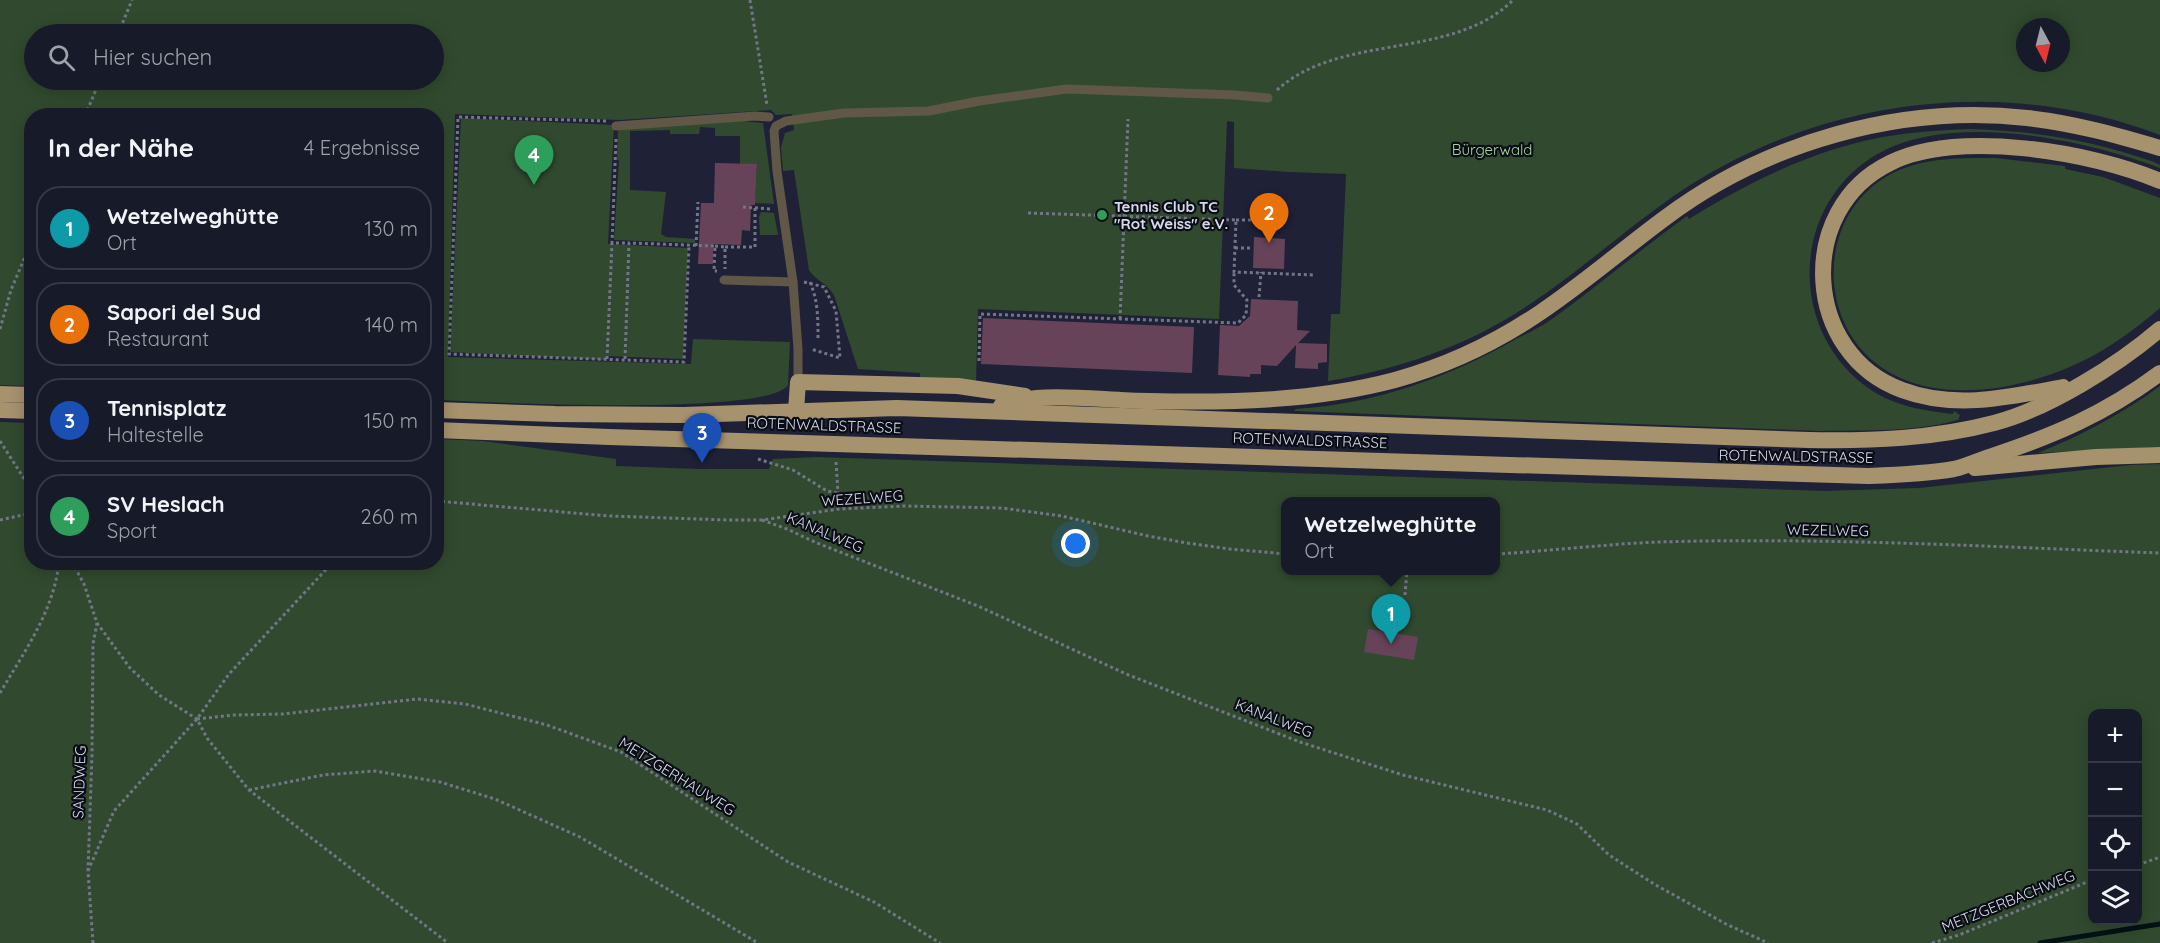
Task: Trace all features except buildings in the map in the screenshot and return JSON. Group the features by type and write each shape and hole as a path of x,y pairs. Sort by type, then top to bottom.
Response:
{"highway":[{"path":"798,382 958,386 1036,398 1148,401 1260,399 1334,392 1414,374 1470,351 1539,314 1668,216 1717,184 1769,158 1858,129 1924,118 1991,115 2027,117 2096,129 2160,148"},
{"path":"2079,385 1998,399 1962,401 1927,397 1908,392 1874,375 1846,347 1826,306 1822,283 1823,260 1825,247 1836,219 1850,195 1872,173 1890,162 1934,149 1984,147 2036,151 2107,163 2160,181"},
{"name":"ROTENWALDSTRASSE","path":"444,410 684,415 897,408 1809,440 1893,440 1930,436 1997,423 2039,406 2099,374 2160,329"},
{"name":"ROTENWALDSTRASSE","path":"444,430 1804,476 1901,475 1956,468 2030,444 2070,428 2123,399 2160,373"},
{"name":"ROTENWALDSTRASSE","path":"796,411 798,382"},
{"path":"0,394 24,395"},
{"path":"976,411 1036,398"},
{"path":"0,410 24,411"},
{"path":"1956,468 1998,467 2096,457 2160,455"}],"lane":[{"path":"798,382 793,282 778,181 774,131 776,126 786,121 844,113 929,111 979,101 1067,89 1268,98"},
{"path":"616,126 755,116 769,117"},
{"path":"724,280 793,282"}],"path":[{"path":"122,24 132,0"},
{"path":"750,0 769,117"},
{"path":"1268,98 1280,87 1314,67 1350,55 1440,38 1483,22 1513,0"},
{"path":"88,108 96,90"},
{"path":"607,359 616,122 458,117 449,354 684,362 689,246"},
{"path":"1120,319 1128,119"},
{"path":"696,246 698,202"},
{"path":"612,243 755,247 755,208 743,207"},
{"path":"1028,213 1253,220"},
{"path":"979,361 980,314 1238,323 1246,315 1247,300 1234,285 1236,220"},
{"path":"625,359 629,243"},
{"path":"715,246 714,271 724,271 724,247"},
{"path":"1235,248 1252,248"},
{"path":"0,328 11,290 24,259"},
{"path":"1234,272 1314,275"},
{"path":"1260,297 1261,272"},
{"path":"793,282 810,282 824,286 836,311 840,358 813,350 798,349"},
{"path":"810,282 815,292 818,311 818,338"},
{"path":"0,441 24,478"},
{"path":"836,462 839,509"},
{"path":"777,465 793,470 827,491 838,493"},
{"name":"WEZELWEG","path":"444,502 632,517 762,519 839,509 905,506 1002,508 1062,516 1188,543 1281,554"},
{"path":"0,520 24,515"},
{"name":"KANALWEG","path":"762,519 978,606 1126,674 1300,742 1403,775 1547,810 1577,824 1609,855 1654,884 1726,924 1768,943"},
{"name":"WEZELWEG","path":"1500,554 1602,545 1749,541 2160,553"},
{"path":"0,693 46,613 58,570"},
{"path":"76,570 84,584 97,623 130,668 159,695 197,718 207,738 249,790 447,943"},
{"path":"88,871 114,811 197,718 229,674 326,570"},
{"path":"1405,595 1407,575"},
{"name":"SANDWEG","path":"93,943 88,871 93,644 97,623"},
{"name":"METZGERHAUWEG","path":"197,718 283,714 417,699 465,704 548,725 621,752 788,862 874,902 940,943"},
{"path":"249,790 323,775 375,771 451,786 495,799 579,837 758,943"},
{"path":"2142,864 2160,857"},
{"name":"METZGERBACHWEG","path":"1932,943 1959,935 2088,882"}],"green space":[{"name":"Bürgerwald","path":"0,0 2160,0 2160,135 2100,116 2039,105 1977,102 1916,105 1855,116 1795,134 1738,158 1684,189 1547,292 1481,333 1406,363 1328,381 1331,314 1340,314 1346,174 1234,168 1234,122 1227,121 1219,319 978,309 976,381 920,378 920,373 858,369 834,295 809,270 794,170 783,171 781,147 785,133 794,130 792,114 776,115 771,110 620,120 455,114 448,357 691,364 693,339 790,342 788,385 769,395 731,401 680,404 564,405 444,400 444,108 24,108 24,386 0,385"},
{"path":"461,118 614,125 608,244 688,248 683,359 606,356 605,360 450,352"},
{"path":"742,121 763,123 774,204 755,203 757,165 740,164 740,136 715,136 715,128 700,127 699,134 670,134 670,130 630,131 630,190 666,192 661,234 666,237 695,239 695,243 614,240 619,160 617,160 618,128"},
{"path":"1970,129 2018,132 2086,142 2154,162 2160,165 2160,168 2096,148 2060,140 1985,132 1949,133 1915,139 1885,150 1854,171 1830,199 1816,231 1810,266 1812,301 1823,334 1843,365 1880,396 1910,407 1953,414 1954,411 1960,415 1958,420 1924,427 1821,431 1294,411 1382,395 1464,366 1552,319 1687,216 1689,219 1735,192 1782,169 1832,150 1883,137"},
{"path":"1996,158 2065,166 2065,169 2103,177 2160,198 2160,308 2127,334 2091,357 2065,369 2019,384 1969,390 1944,389 1920,385 1898,377 1877,364 1858,345 1844,322 1836,297 1834,271 1837,245 1846,220 1861,198 1894,172 1937,160"},
{"path":"761,212 774,213 778,235 760,235"},
{"path":"2160,386 2160,447 2038,453 2101,423"},
{"path":"0,422 24,423 24,570 444,570 444,439 483,441 616,459 616,466 769,469 773,459 816,457 1825,491 1919,488 2130,465 2160,464 2160,943 0,943"}],"waterway":[{"path":"2040,943 2160,924"}],"place":[{"name":"SV Heslach","path":"534,185"},
{"name":"Tennis Club TC \"Rot Weiss\" e.V.","path":"1102,215"},
{"name":"Sapori del Sud","path":"1269,243"},
{"name":"Tennisplatz","path":"702,463"},
{"name":"Wetzelweghütte","path":"1391,644"}]}
